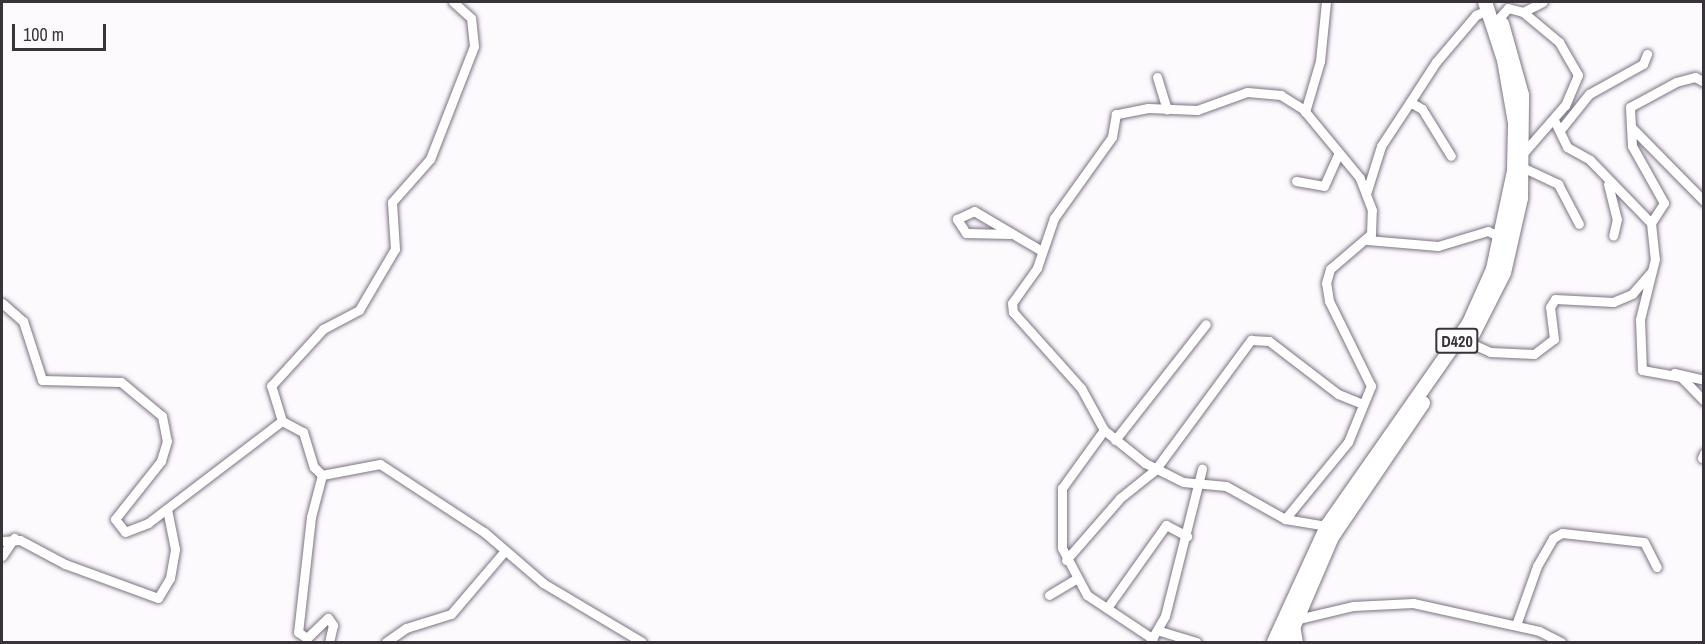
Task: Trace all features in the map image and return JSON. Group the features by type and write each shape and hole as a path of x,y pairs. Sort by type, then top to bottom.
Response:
{"highway":[{"name":"D420","path":"1287,642 1294,620 1332,537 1368,478 1468,342 1504,273 1524,168 1525,151 1521,96 1492,8"},
{"name":"D420","path":"1274,642 1327,526 1469,323 1502,238 1514,171 1515,123 1492,8"}],"street":[{"path":"322,476 314,467 303,432 282,421 272,387 323,329 367,301 395,249 392,202 430,159 474,46 471,18 453,2"},
{"path":"1305,112 1320,61 1326,2"},
{"path":"1523,12 1543,2"},
{"path":"1366,194 1381,146 1436,62 1476,15 1492,8 1508,8 1523,12 1559,42 1578,75 1575,91 1554,120 1525,151"},
{"path":"1561,129 1589,94 1643,63 1647,54"},
{"path":"1156,77 1167,110"},
{"path":"1704,82 1688,78 1638,99 1629,113 1638,160 1664,203 1652,223 1653,270 1640,319 1639,360 1645,373 1669,375 1692,383 1704,401"},
{"path":"1286,519 1348,442 1371,386 1369,372 1334,312 1326,283 1329,269 1367,240 1374,218 1366,194 1339,153 1305,112 1281,95 1247,92 1197,110 1116,114 1112,137 1054,218 1042,250 1012,310 1084,393 1104,430 1155,470 1201,485 1226,486 1286,519 1327,526"},
{"path":"1410,102 1422,109 1451,156"},
{"path":"1554,120 1561,129 1567,147 1606,177 1652,223"},
{"path":"1632,129 1704,201"},
{"path":"1296,182 1324,186 1339,153"},
{"path":"1524,168 1558,184 1579,224"},
{"path":"1606,177 1617,219 1613,236"},
{"path":"1010,234 966,233 957,219 974,212 1042,250"},
{"path":"1367,240 1438,246 1488,231 1502,238"},
{"path":"1468,342 1490,352 1543,351 1554,339 1550,307 1556,299 1624,299 1653,270"},
{"path":"2,303 22,321 42,380 121,382 162,416 167,441 161,461 115,519 117,528 135,532 282,421"},
{"path":"1115,440 1206,324"},
{"path":"1066,560 1120,498 1155,470 1256,338 1269,341 1338,394 1363,404"},
{"path":"1669,375 1685,372 1704,380"},
{"path":"1104,430 1062,488 1066,560 1076,579 1107,608 1151,641 1160,631 1201,485 1202,469"},
{"path":"322,476 380,464 484,532 503,553 642,642"},
{"path":"322,476 311,517 297,632 307,638 328,618 333,625 329,642"},
{"path":"2,542 14,538 65,564 158,598 170,578 175,549 167,509"},
{"path":"1107,608 1166,525 1187,536"},
{"path":"1516,626 1537,566 1562,533 1644,542 1657,567"},
{"path":"2,556 14,538"},
{"path":"387,642 406,628 451,614 503,553"},
{"path":"1049,595 1076,579"},
{"path":"1298,642 1294,620 1353,606 1426,603 1516,626 1561,642"},
{"path":"1160,631 1196,642"}]}
